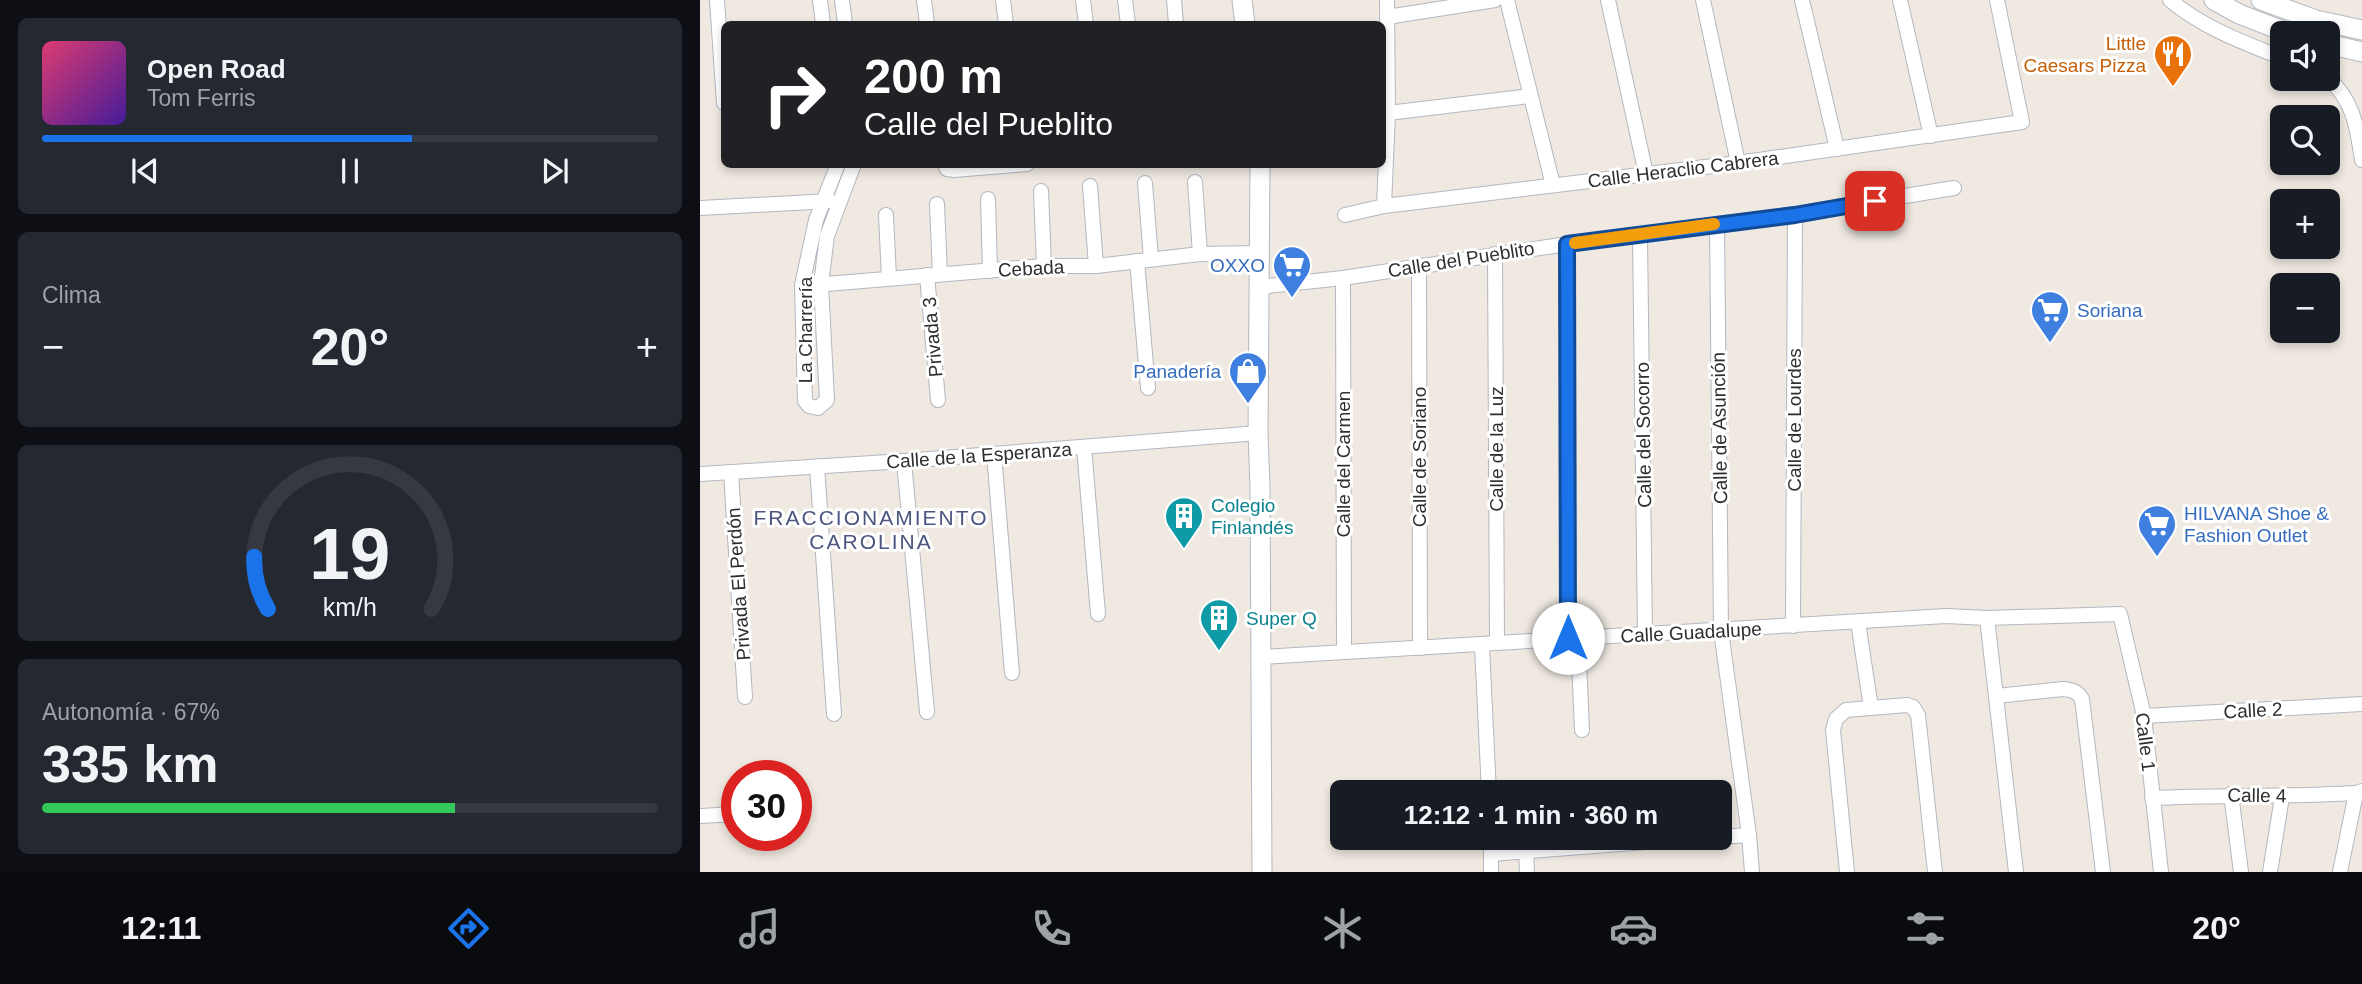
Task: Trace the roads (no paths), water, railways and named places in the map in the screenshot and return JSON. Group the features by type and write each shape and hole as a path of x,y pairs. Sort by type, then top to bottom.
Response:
{"main road":[{"path":"1242,0 1245,21"},
{"path":"2214,0 2239,14 2270,26"},
{"path":"2261,0 2315,20 2362,30"},
{"path":"2340,47 2362,52"},
{"path":"1260,168 1258,433 1262,872"}],"street":[{"path":"717,0 721,36"},
{"path":"820,0 823,21"},
{"path":"842,0 845,21"},
{"path":"924,0 927,21"},
{"path":"1003,0 1006,21"},
{"path":"1083,0 1086,21"},
{"path":"1125,0 1128,21"},
{"path":"1174,0 1176,21"},
{"path":"1386,160 1387,0"},
{"path":"1387,17 1494,0"},
{"path":"1507,0 1553,185"},
{"path":"1608,0 1646,174"},
{"path":"1703,0 1738,163"},
{"path":"1802,0 1837,149"},
{"path":"1900,0 1931,136"},
{"name":"Calle Heraclio Cabrera","path":"1345,215 1384,206 1738,163 2022,122 1997,0"},
{"path":"2170,0 2184,12 2227,37 2270,53"},
{"path":"2340,91 2353,111 2362,160"},
{"path":"1388,113 1530,96"},
{"name":"La Charrería","path":"821,284 827,400 818,408 809,406 805,401 802,285 822,200 836,168"},
{"path":"821,284 827,236 852,168"},
{"path":"1384,206 1386,168"},
{"path":"1195,182 1200,254"},
{"path":"1145,183 1144,260 1148,388"},
{"path":"1090,186 1096,266"},
{"name":"Calle del Pueblito","path":"1259,287 1343,278 1494,254 1795,215 1954,188"},
{"path":"1041,191 1044,266"},
{"path":"988,199 990,271"},
{"path":"700,208 822,200 839,202"},
{"name":"Privada 3","path":"937,204 933,275 938,400"},
{"path":"886,215 889,278"},
{"name":"Calle de Lourdes","path":"1793,626 1795,215"},
{"name":"Calle de Asunción","path":"1717,224 1721,631 1752,872"},
{"name":"Calle del Socorro","path":"1640,236 1645,635"},
{"path":"1567,244 1573,638 1582,730"},
{"name":"Cebada","path":"802,285 1044,266 1096,266 1200,254 1259,253"},
{"name":"Calle de la Luz","path":"1489,780 1494,254"},
{"name":"Calle de Soriano","path":"1419,265 1420,648"},
{"name":"Calle del Carmen","path":"1343,278 1344,651"},
{"name":"Calle de la Esperanza","path":"700,474 1258,433"},
{"path":"1084,447 1098,614"},
{"path":"994,454 1012,673"},
{"path":"904,461 927,712"},
{"path":"817,466 834,714"},
{"name":"Privada El Perdón","path":"731,472 745,696"},
{"name":"Calle Guadalupe","path":"1262,657 1946,616 1987,618 2120,614"},
{"name":"Calle 1","path":"2120,614 2144,716 2161,872"},
{"path":"1987,618 2016,872"},
{"path":"1858,622 1871,708"},
{"path":"1997,696 2063,688 2079,694 2082,699 2103,872"},
{"name":"Calle 2","path":"2144,716 2362,704"},
{"path":"1847,872 1833,730 1836,719 1846,710 1907,705 1913,707 1918,715 1934,872"},
{"path":"2340,872 2359,792"},
{"name":"Calle 4","path":"2152,797 2231,794 2283,797 2359,792"},
{"path":"2231,794 2242,872"},
{"path":"2270,872 2283,797"},
{"path":"700,816 721,815"},
{"path":"1732,836 1749,835"},
{"path":"1491,872 1492,850"},
{"path":"1492,854 1526,850 1527,872"}],"place":[{"name":"Little Caesars Pizza","path":"2173,88"},
{"name":"OXXO","path":"1292,299"},
{"name":"Soriana","path":"2050,344"},
{"name":"Panadería","path":"1248,405"},
{"name":"Colegio Finlandés","path":"1184,550"},
{"name":"HILVANA Shoe & Fashion Outlet","path":"2157,558"},
{"name":"Super Q","path":"1219,652"}],"district":[{"name":"FRACCIONAMIENTO CAROLINA","path":"871,530"}]}
